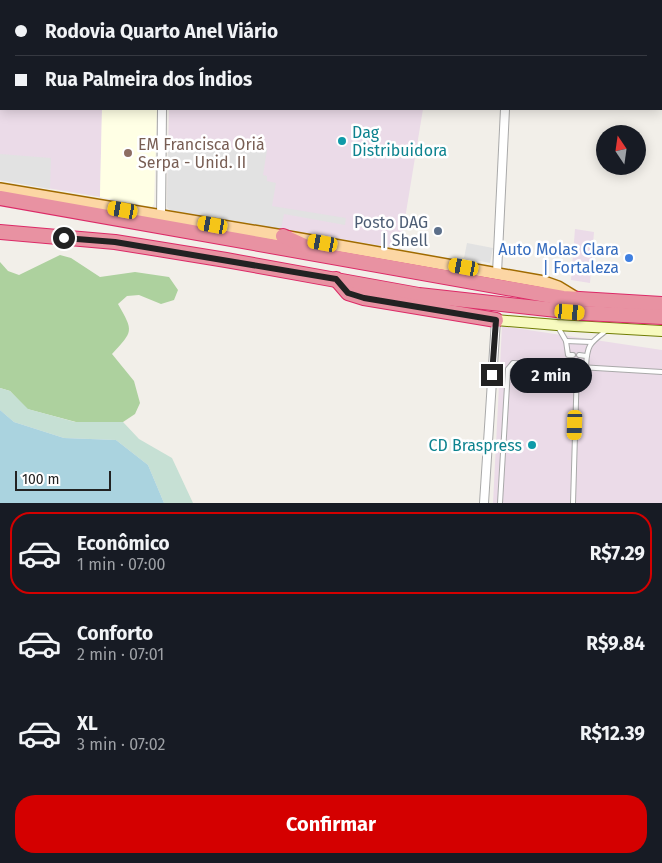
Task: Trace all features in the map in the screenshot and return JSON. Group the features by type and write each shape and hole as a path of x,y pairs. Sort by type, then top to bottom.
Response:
{"highway":[{"path":"0,198 331,257 497,280 563,298 662,304"},
{"path":"0,232 115,242 336,279 419,295 584,313 662,317"},
{"path":"283,236 331,257"},
{"path":"336,279 348,293 364,298 496,320"},
{"path":"495,304 497,280"}],"main road":[{"path":"0,189 283,236 497,280"}],"street":[{"path":"161,216 162,110"},
{"path":"497,280 505,110"},
{"path":"484,503 496,320 662,331"}],"lane":[{"path":"557,325 566,341 568,355 566,366"},
{"path":"586,367 586,356 590,342 609,328"},
{"path":"566,341 590,342"},
{"path":"568,355 573,355"},
{"path":"579,355 586,356"},
{"path":"500,503 509,366 513,363 662,372"},
{"path":"573,503 577,367"}],"shaded area":[{"path":"0,110 102,110 100,197 0,180"},
{"name":"EM Francisca Oriá Serpa - Unid. II","path":"102,110 157,110 154,204 152,207 100,197"},
{"path":"169,110 423,110 400,249 170,210 167,207"},
{"path":"168,148 267,150 263,175 267,176 267,181 276,183 272,206 346,218 345,225 284,214 281,229 170,210 167,207"},
{"path":"0,154 51,158 50,189 0,180"},
{"path":"575,229 594,232 590,283 571,280"},
{"path":"467,243 493,248 490,263 464,258"},
{"path":"502,326 662,350 662,503 493,503"},
{"path":"0,388 10,391 28,409 75,422 123,422 139,439 172,458 193,503 164,503 148,465 116,440 64,438 14,422 0,410"}],"green space":[{"path":"60,255 71,258 100,277 135,272 169,277 178,290 174,300 161,304 139,295 127,296 118,304 127,320 129,331 112,354 134,381 140,403 135,414 123,422 76,422 27,409 10,391 0,388 0,262 8,271 19,275"}],"water":[{"path":"0,410 14,422 64,438 116,440 148,465 164,503 0,503"}],"place":[{"name":"Dag Distribuidora","path":"342,141"},
{"name":"EM Francisca Oriá Serpa - Unid. II","path":"128,153"},
{"name":"Posto DAG | Shell","path":"438,231"},
{"name":"Auto Molas Clara | Fortaleza","path":"629,258"},
{"name":"CD Braspress","path":"532,445"}],"route":[{"path":"64,238 115,242 336,279 348,293 364,298 496,320 492,375"}]}
